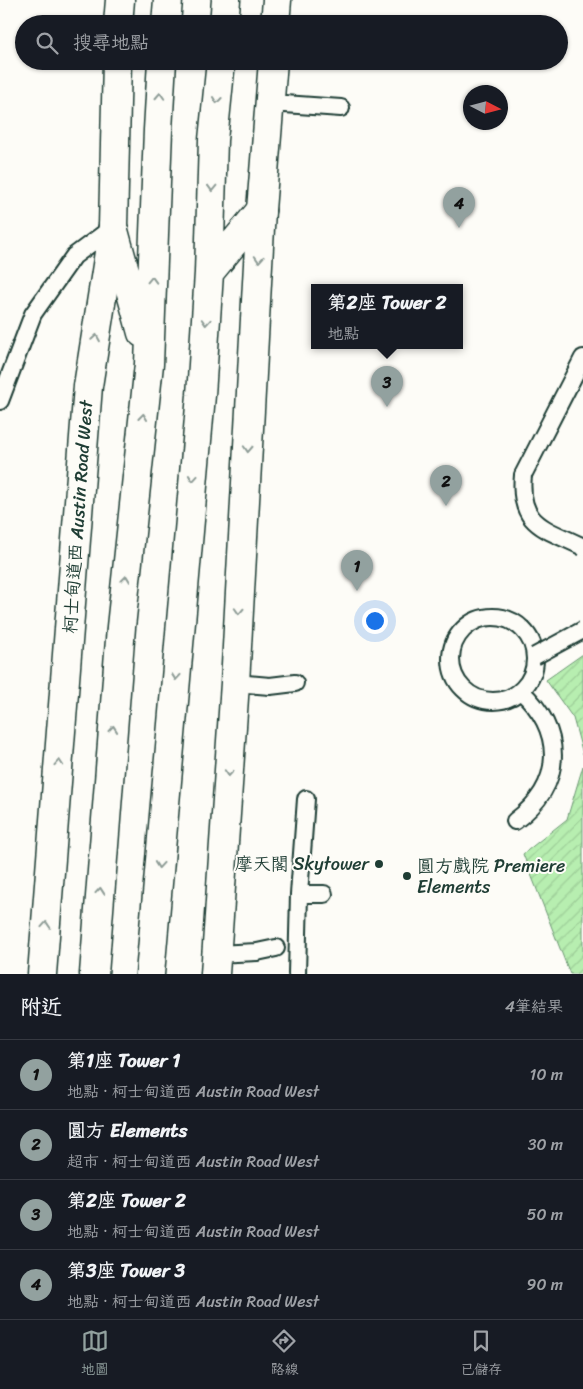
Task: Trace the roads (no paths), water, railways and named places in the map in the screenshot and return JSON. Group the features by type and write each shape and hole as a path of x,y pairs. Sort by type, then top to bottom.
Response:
{"main road":[{"path":"119,15 120,0"},
{"path":"167,15 168,0"},
{"path":"225,15 226,0"},
{"path":"276,15 277,0"},
{"name":"柯士甸道西 Austin Road West","path":"42,974 88,386 112,227 117,70"},
{"path":"94,974 121,627 149,364 157,139 161,70"},
{"path":"150,974 201,395 209,273 213,140 220,70"},
{"path":"215,964 235,683 261,210 272,70"},
{"path":"209,273 261,210"},
{"path":"112,227 140,324 149,364"}],"lane":[{"path":"270,103 341,108"},
{"path":"0,401 33,314 74,256 112,227"},
{"path":"583,358 523,475 521,492 523,504 529,517 538,524 583,547"},
{"path":"491,617 504,619 516,624 526,632 532,643 535,656 534,669 529,681 521,691 509,698 496,702 483,700 471,695 461,686 454,674 451,661 453,648 458,636 468,626 479,620 491,617"},
{"path":"535,656 583,630"},
{"path":"235,683 270,686 295,683"},
{"path":"516,821 528,812 546,787 553,757 552,742 544,721 532,702 521,691"},
{"path":"297,974 306,799"},
{"path":"300,894 324,894"},
{"path":"215,964 276,948"}],"place":[{"name":"第3座 Tower 3","path":"459,228"},
{"name":"第2座 Tower 2","path":"387,407"},
{"name":"圓方 Elements","path":"446,506"},
{"name":"第1座 Tower 1","path":"357,591"},
{"name":"摩天閣 Skytower","path":"379,864"},
{"name":"圓方戲院 Premiere Elements","path":"407,876"}]}
